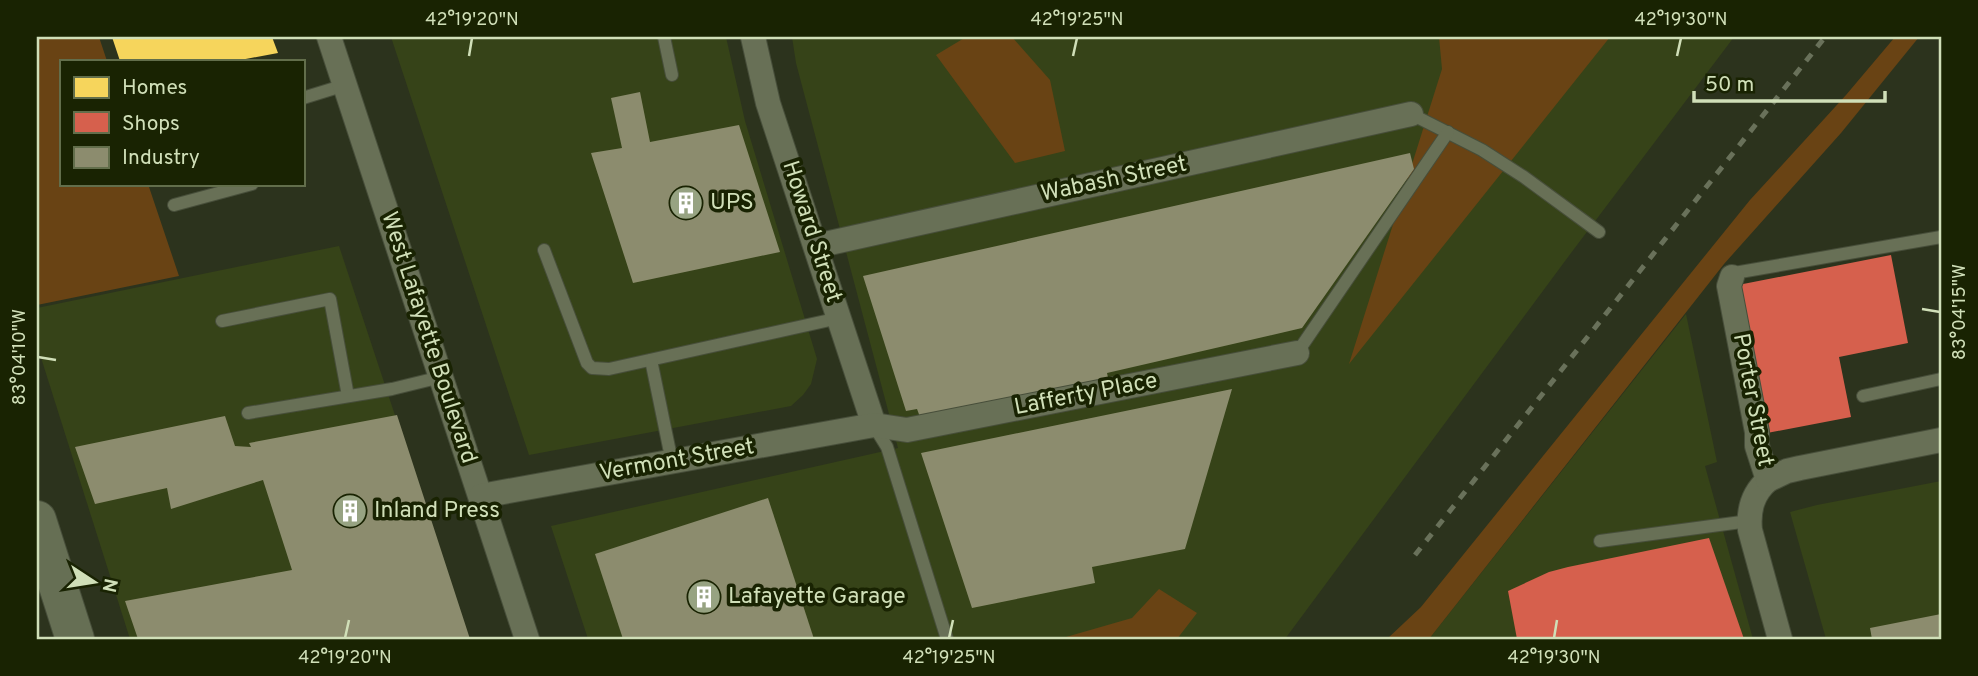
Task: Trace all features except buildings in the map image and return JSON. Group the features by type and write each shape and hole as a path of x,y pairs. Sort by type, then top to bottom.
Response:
{"main road":[{"path":"37,520 48,589 75,639"}],"street":[{"name":"West Lafayette Boulevard","path":"329,37 527,639"},
{"name":"Howard Street","path":"753,37 768,103 874,425"},
{"name":"Wabash Street","path":"816,246 1411,114"},
{"name":"Porter Street","path":"1732,277 1729,286 1757,432 1757,446 1768,480 1755,494 1749,521"},
{"name":"Lafferty Place","path":"874,425 907,430 1297,354"},
{"name":"Vermont Street","path":"481,496 874,425"},
{"path":"1768,480 1800,468 1941,440"},
{"path":"1749,521 1780,639"}],"lane":[{"path":"664,37 671,75"},
{"path":"304,98 345,85"},
{"path":"1411,114 1482,150 1599,232"},
{"path":"1297,354 1448,132"},
{"path":"174,205 245,186"},
{"path":"1732,277 1740,272 1941,237"},
{"path":"544,250 587,363 592,368 609,369 839,318"},
{"path":"222,321 330,299 348,396"},
{"path":"651,360 673,462"},
{"path":"248,413 392,389 441,377"},
{"path":"1863,396 1941,379"},
{"path":"874,425 887,447 947,639"},
{"path":"1600,541 1749,521"}],"shaded area":[{"path":"37,37 99,37 107,60 60,60 60,186 149,186 179,276 37,305"},
{"path":"391,37 726,37 745,121 817,359 811,384 803,395 791,406 529,455"},
{"path":"792,37 1734,37 1285,639 588,639 551,526 898,448 796,63"},
{"path":"966,37 1012,37 1050,80 1065,151 1015,163 936,55"},
{"path":"1439,37 1610,37 1349,364 1442,69"},
{"path":"1895,37 1919,37 1841,133 1724,264 1429,639 1387,639 1421,607 1750,200"},
{"path":"339,246 469,639 130,639 37,345 37,308"},
{"path":"1686,314 1717,462 1705,466 1753,639 1429,639"},
{"path":"1941,481 1941,639 1826,639 1790,512"},
{"path":"1159,589 1197,613 1177,639 1059,639 1132,618"}],"railway":[{"path":"1415,555 1825,37"}],"place":[{"name":"UPS","path":"686,203"},
{"name":"Inland Press","path":"350,511"},
{"name":"Lafayette Garage","path":"704,597"}]}
